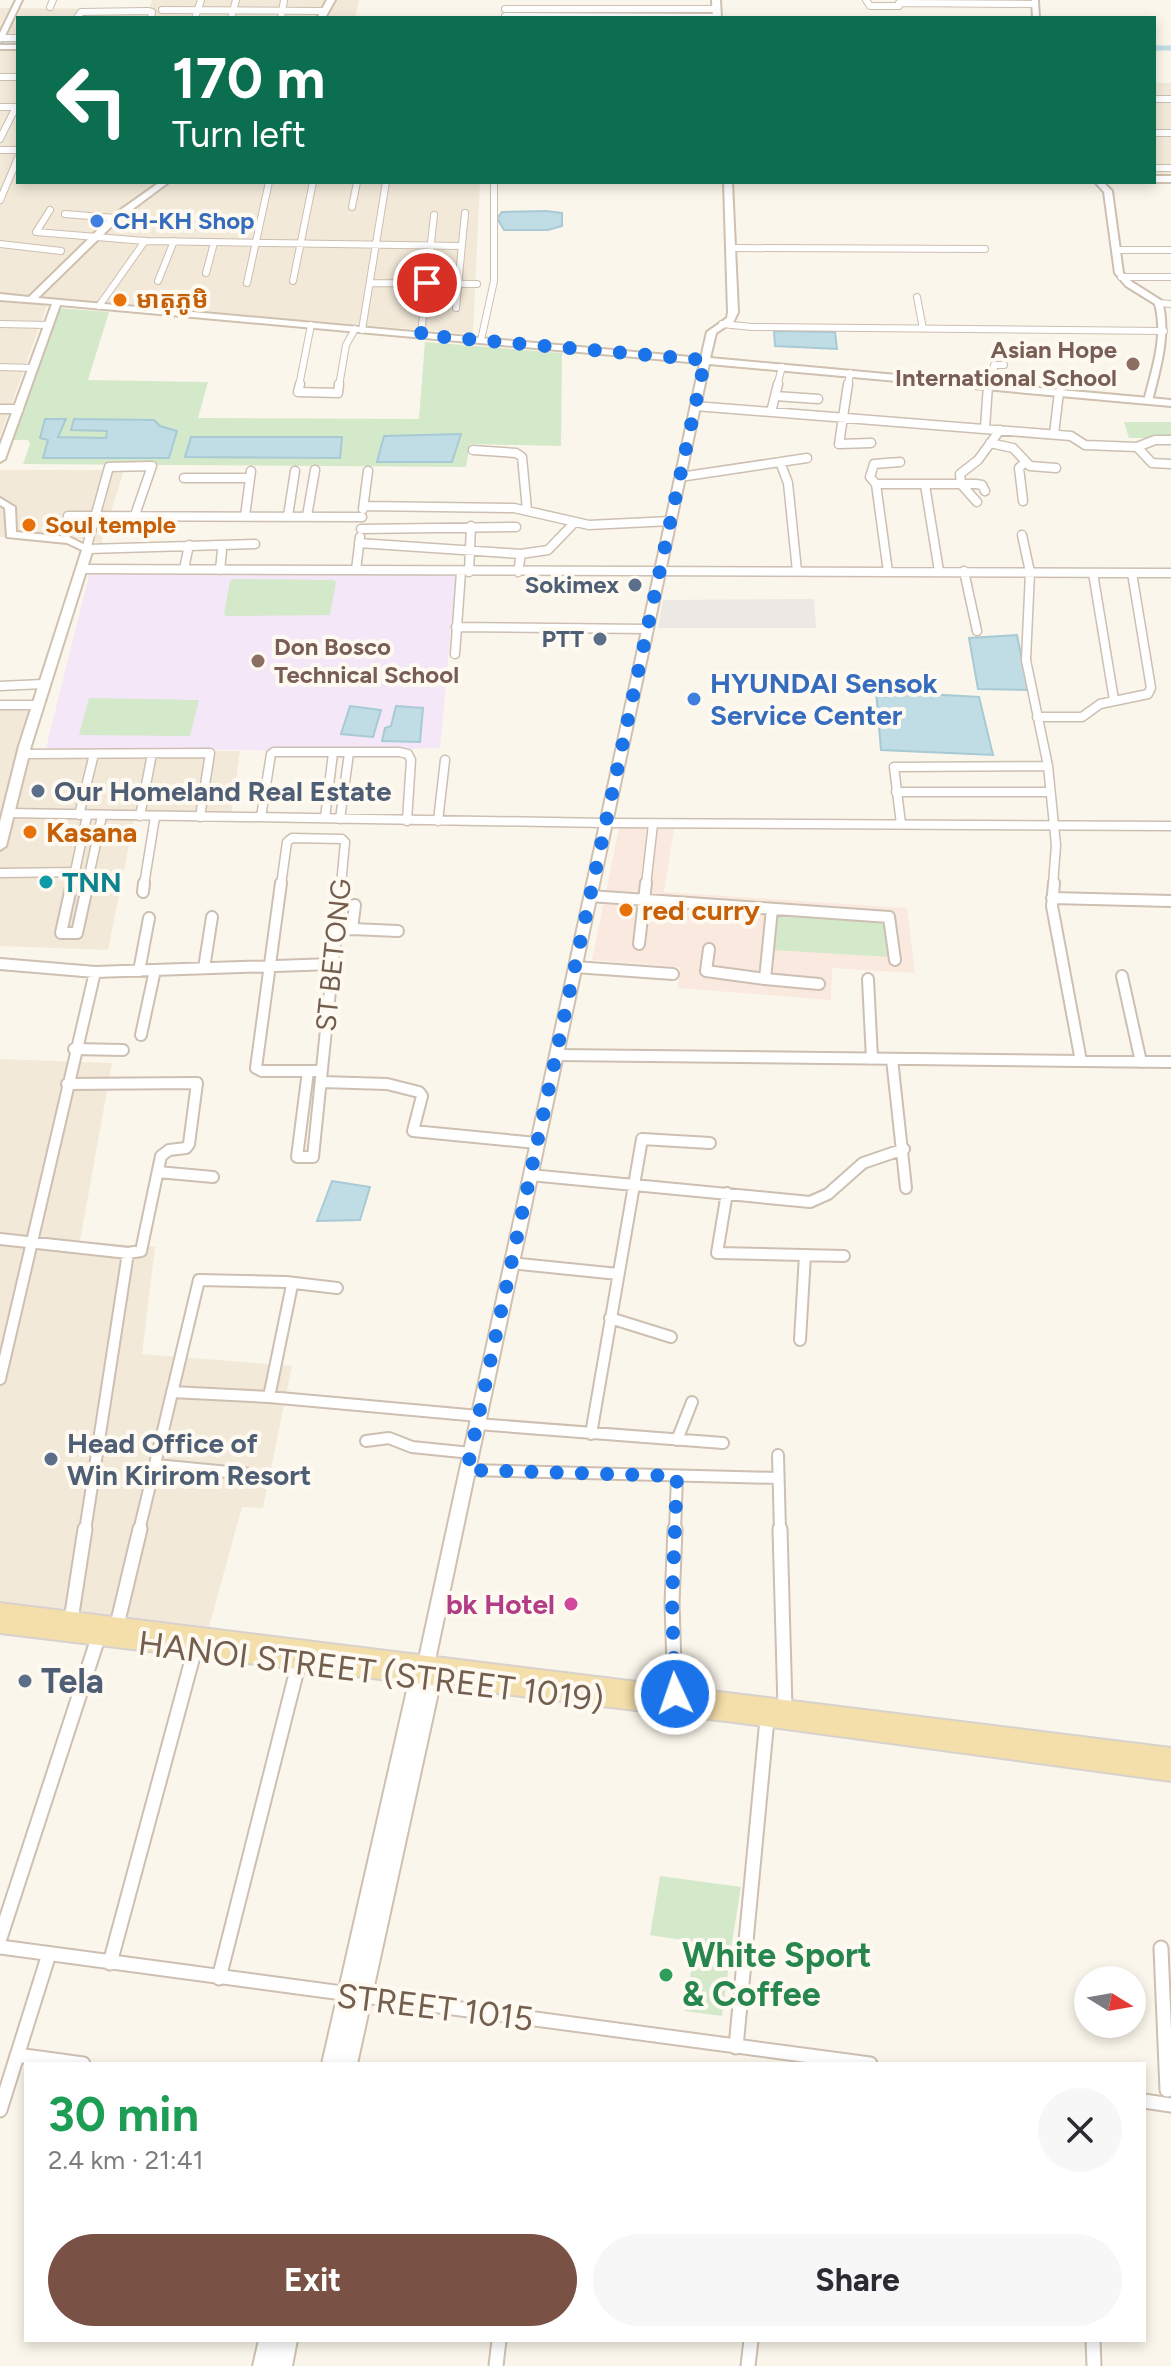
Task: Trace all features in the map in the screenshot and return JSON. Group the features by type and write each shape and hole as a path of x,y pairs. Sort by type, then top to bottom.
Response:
{"main road":[{"path":"322,14 331,0"},
{"path":"31,300 115,218 162,184"},
{"path":"332,2062 354,1997 426,1674 510,1263 705,360 712,332 731,319 733,312 728,184"},
{"path":"0,297 1171,403"},
{"path":"0,459 57,302"},
{"path":"0,501 10,507 13,536 56,538 87,548 22,754 0,846"},
{"name":"HANOI STREET (STREET 1019)","path":"0,1611 71,1620 195,1649 299,1662 674,1701 785,1707 1171,1757"},
{"name":"HANOI STREET (STREET 1019)","path":"0,1625 106,1629 426,1674"},
{"name":"HANOI STREET (STREET 1019)","path":"674,1701 767,1719 1171,1772"},
{"path":"348,2062 354,1997"},
{"path":"269,2342 272,2365"},
{"path":"272,2365 286,2342"}],"street":[{"path":"0,39 19,0"},
{"path":"50,7 53,0"},
{"path":"81,7 85,0"},
{"path":"160,16 166,0"},
{"path":"196,16 201,0"},
{"path":"232,16 236,0"},
{"path":"245,14 249,0"},
{"path":"281,14 284,0"},
{"path":"505,14 506,0"},
{"path":"519,9 520,0"},
{"path":"538,13 544,0"},
{"path":"565,0 565,9"},
{"path":"586,9 587,0"},
{"path":"610,0 610,9"},
{"path":"676,0 677,9"},
{"path":"866,0 870,6 1035,2"},
{"path":"505,14 519,9 538,13"},
{"path":"505,14 565,9 642,13 717,11"},
{"path":"642,13 677,9 702,11"},
{"path":"162,10 322,14"},
{"path":"666,16 717,11"},
{"path":"90,15 152,12 151,16"},
{"path":"0,139 16,109"},
{"path":"1156,168 1171,168"},
{"path":"0,173 15,173"},
{"path":"1,196 15,173"},
{"path":"247,283 269,184"},
{"path":"293,281 313,184"},
{"path":"352,207 357,184"},
{"path":"311,325 297,392 338,393 346,345 358,329 370,283 386,184"},
{"path":"481,340 494,281 494,184"},
{"path":"1101,184 1108,191 1121,277 1159,303 1171,304"},
{"path":"50,210 36,232 145,241 462,246"},
{"path":"456,308 465,213"},
{"path":"65,214 115,218"},
{"path":"421,335 434,215"},
{"path":"99,306 145,241"},
{"path":"158,281 174,241"},
{"path":"206,273 214,243"},
{"path":"0,244 61,251"},
{"path":"731,248 985,249"},
{"path":"1116,250 1171,250"},
{"path":"1121,277 1171,277"},
{"path":"370,283 477,284"},
{"path":"917,297 923,329"},
{"path":"1148,401 1164,331 1159,303"},
{"path":"0,324 49,325"},
{"path":"722,324 1164,331"},
{"path":"985,428 994,365 1004,365"},
{"path":"0,367 33,368"},
{"path":"771,412 782,367"},
{"path":"850,373 841,417 840,446 871,443"},
{"path":"1054,434 1059,392"},
{"path":"775,396 818,399"},
{"path":"695,406 1054,434 1075,437 1085,445 1137,447 1155,440 1171,440"},
{"path":"0,409 19,409"},
{"path":"954,426 956,416"},
{"path":"977,502 961,484 960,474 978,460 1000,430"},
{"path":"990,443 1013,448 1033,467 1056,468"},
{"path":"1137,447 1152,463 1171,464"},
{"path":"473,450 516,453 522,457 527,510"},
{"path":"680,477 807,458"},
{"path":"780,462 788,483 797,571"},
{"path":"888,572 876,484 870,477 872,466 900,462"},
{"path":"1023,501 1019,468 1025,462"},
{"path":"135,515 152,466 109,467 87,548 255,544"},
{"path":"307,516 315,470"},
{"path":"288,516 295,471"},
{"path":"356,570 368,471"},
{"path":"184,478 250,474 245,516"},
{"path":"876,484 982,485 985,491"},
{"path":"925,485 939,571"},
{"path":"364,506 527,510 574,523 671,521"},
{"path":"455,654 456,627 470,550 464,507"},
{"path":"361,529 512,527 513,515"},
{"path":"68,516 362,517"},
{"path":"359,543 521,554 548,550 574,523"},
{"path":"1022,535 1030,572 1026,660 1048,766 1056,845 1052,898 1081,1061"},
{"path":"184,569 189,545"},
{"path":"220,570 222,550"},
{"path":"518,572 521,554"},
{"path":"81,569 1171,573"},
{"path":"964,571 977,631"},
{"path":"1093,573 1114,700"},
{"path":"1037,717 1082,717 1091,709 1114,700 1148,694 1151,688 1132,573"},
{"path":"456,627 647,629"},
{"path":"0,686 43,684"},
{"path":"0,705 37,705"},
{"path":"22,754 210,753 200,817"},
{"path":"333,753 333,818"},
{"path":"349,753 328,838 292,838 287,842 256,1068 262,1071 308,1071 419,1092 422,1096 413,1131 537,1143"},
{"path":"94,754 75,872 61,933 77,933 102,816"},
{"path":"140,816 152,754"},
{"path":"261,817 271,754 408,754 411,760 407,821"},
{"path":"438,821 445,760"},
{"path":"901,824 893,770 899,766 1048,766"},
{"path":"896,792 1050,792"},
{"path":"9,813 653,824 1171,826"},
{"path":"143,892 155,817"},
{"path":"639,944 653,824"},
{"name":"ST BETONG","path":"308,1071 298,1158 313,1157 322,1076 344,840 328,838"},
{"path":"0,873 90,872"},
{"path":"590,896 889,917 895,960"},
{"path":"1052,898 1171,901"},
{"path":"352,929 355,905"},
{"path":"765,979 772,909"},
{"path":"204,968 212,917"},
{"path":"139,971 149,918"},
{"path":"335,930 398,931"},
{"path":"709,949 706,971 819,984"},
{"path":"0,964 95,972 332,964"},
{"path":"575,967 673,974"},
{"path":"141,1035 155,970"},
{"path":"0,1379 33,1243 74,1049 95,972"},
{"path":"1122,976 1141,1062"},
{"path":"868,979 872,1059"},
{"path":"74,1049 123,1050"},
{"path":"556,1055 1171,1062"},
{"path":"892,1059 906,1188"},
{"path":"0,1239 128,1253 141,1251 163,1152 186,1148 189,1144 197,1083 67,1084"},
{"path":"591,1434 634,1183 645,1137 710,1143"},
{"path":"530,1175 817,1201 861,1165 884,1152 904,1149"},
{"path":"158,1172 213,1177"},
{"path":"727,1193 717,1253 844,1256"},
{"path":"71,1620 128,1253"},
{"path":"800,1340 805,1255"},
{"path":"510,1263 618,1274"},
{"path":"0,1938 106,1629 156,1465 199,1280 230,1279 337,1288"},
{"path":"269,1397 292,1285"},
{"path":"610,1318 671,1337"},
{"path":"0,1328 13,1330"},
{"path":"172,1392 269,1397 591,1434 723,1443"},
{"path":"677,1440 692,1402"},
{"path":"366,1441 383,1438 404,1441 412,1447 471,1453"},
{"path":"778,1455 785,1707"},
{"path":"156,1465 249,1474"},
{"path":"467,1470 778,1478"},
{"path":"674,1701 672,1603 677,1476"},
{"path":"110,1963 195,1649"},
{"path":"219,1978 299,1662"},
{"path":"736,2047 767,1719"},
{"name":"STREET 1015","path":"0,1947 736,2047 777,2058 839,2062"},
{"path":"1161,1948 1167,2018 1167,2090"},
{"path":"0,2110 49,1954"},
{"path":"17,2055 68,2062"},
{"path":"1146,2101 1171,2105"},
{"path":"496,2366 499,2342"},
{"path":"748,2366 751,2342"},
{"path":"1093,2342 1094,2366"}],"shaded area":[{"path":"152,0 359,0 355,16 16,16 16,184 480,184 473,334 49,300 0,436 0,8 149,9"},
{"path":"1156,83 1171,83 1171,175 1156,174"},
{"path":"0,470 124,470 101,543 63,536 0,537"},
{"name":"Don Bosco Technical School","path":"90,572 456,575 440,748 331,751 46,748"},
{"path":"814,599 816,628 658,628 663,600"},
{"path":"0,700 41,700 29,751 240,751 231,814 135,815 108,950 0,946"},
{"path":"619,828 674,829 664,892 907,908 915,973 832,968 831,1000 678,988 680,967 592,960"},
{"path":"0,1059 112,1063 80,1241 155,1247 142,1354 292,1366 263,1508 242,1507 209,1627 0,1601"}],"green space":[{"path":"58,308 109,312 88,380 208,382 198,418 419,419 425,342 562,353 561,446 470,444 466,467 23,464 30,444 28,440 11,440"},
{"path":"1124,422 1171,422 1171,438 1129,438"},
{"path":"333,580 336,582 330,615 226,616 230,581"},
{"path":"89,698 199,700 190,736 79,735"},
{"path":"777,913 884,919 890,957 773,950"},
{"path":"660,1876 741,1887 731,1948 650,1935"},
{"path":"695,1944 731,1949 722,2016 685,2011"}],"water":[{"path":"502,212 562,213 562,226 548,230 504,230 497,218"},
{"path":"774,331 835,332 837,349 775,346"},
{"path":"45,419 66,419 58,437 106,438 107,431 71,430 74,419 154,420 160,426 177,431 169,458 43,458 48,440 40,438"},
{"path":"461,434 452,462 377,462 384,436"},
{"path":"191,437 342,437 340,458 185,457"},
{"path":"1017,635 1028,690 978,689 969,638"},
{"path":"876,691 979,697 993,755 881,750"},
{"path":"350,706 381,710 373,737 341,734"},
{"path":"396,706 423,708 420,742 382,741 385,728 391,726"},
{"path":"332,1181 370,1187 360,1220 317,1221"}],"waterway":[{"path":"0,43 16,43"},
{"path":"1156,48 1171,48"}],"place":[{"name":"CH-KH Shop","path":"97,221"},
{"name":"មាតុភូមិ","path":"120,300"},
{"name":"Asian Hope International School","path":"1133,364"},
{"name":"Soul temple","path":"29,525"},
{"name":"Sokimex","path":"635,585"},
{"name":"PTT","path":"600,639"},
{"name":"Don Bosco Technical School","path":"258,661"},
{"name":"HYUNDAI Sensok Service Center","path":"694,699"},
{"name":"Our Homeland Real Estate","path":"38,791"},
{"name":"Kasana","path":"30,832"},
{"name":"TNN","path":"46,882"},
{"name":"red curry","path":"626,910"},
{"name":"Head Office of Win Kirirom Resort","path":"51,1459"},
{"name":"bk Hotel","path":"571,1604"},
{"name":"Tela","path":"25,1681"},
{"name":"White Sport & Coffee","path":"666,1975"}],"route":[{"path":"427,283 421,335 705,360 467,1470 677,1476 672,1603 675,1694"}]}
